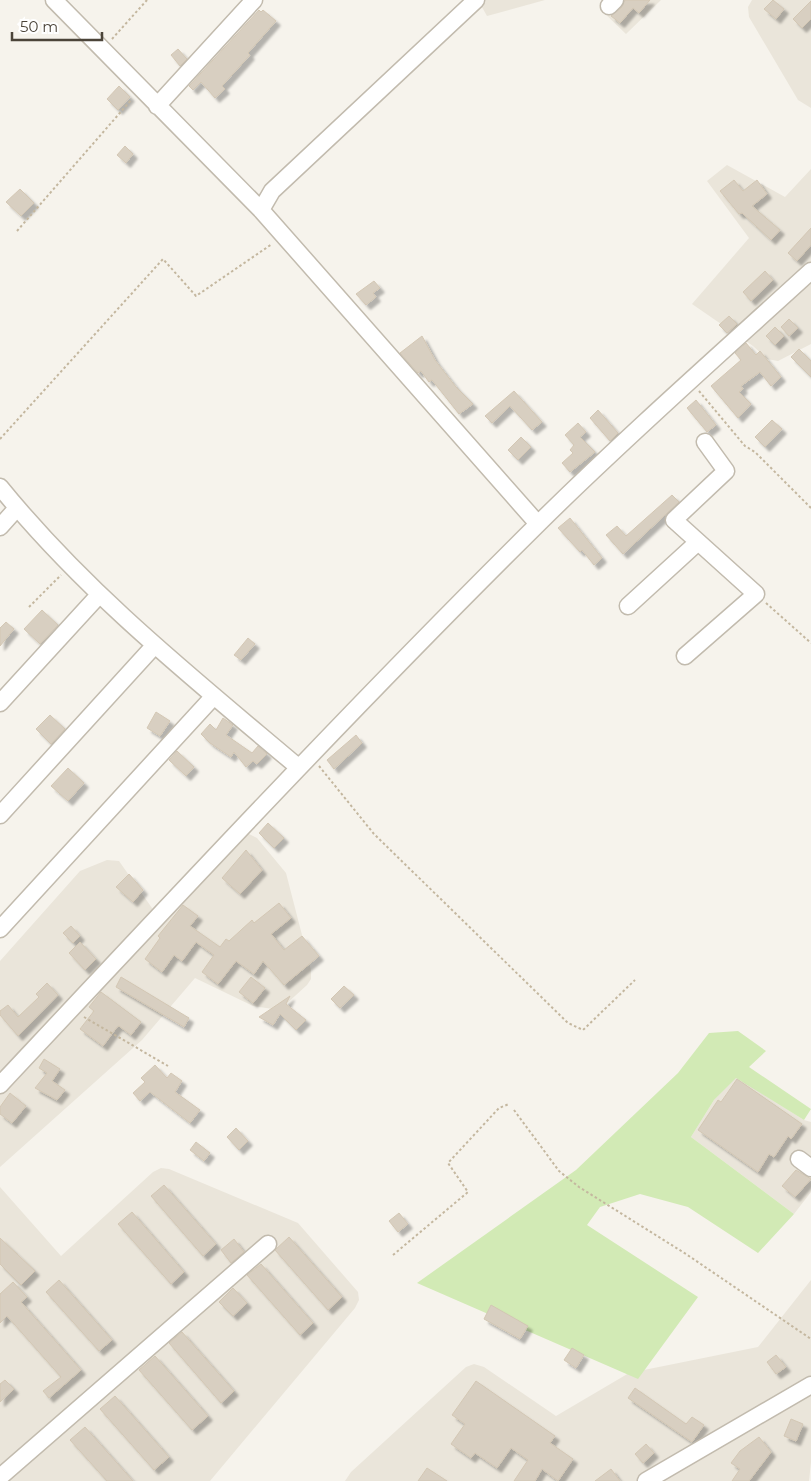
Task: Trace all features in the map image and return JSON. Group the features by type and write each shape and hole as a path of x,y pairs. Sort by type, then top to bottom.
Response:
{"street":[{"path":"54,0 261,210 538,524"},
{"path":"157,106 254,0"},
{"path":"261,210 272,191 476,0"},
{"path":"0,1085 298,767 538,524 690,380 811,271"},
{"path":"684,656 756,594 674,520 726,471 705,442"},
{"path":"0,487 17,508 100,595 154,646 298,767"},
{"path":"0,528 17,508"},
{"path":"628,606 698,542"},
{"path":"0,703 100,595"},
{"path":"0,815 154,646"},
{"path":"0,930 214,696"},
{"path":"3,1481 0,1478 268,1244"},
{"path":"646,1481 811,1385"}],"path":[{"path":"102,49 147,0"},
{"path":"17,231 141,89"},
{"path":"0,439 164,259 196,296 284,236"},
{"path":"690,380 745,446 755,452 811,508"},
{"path":"28,607 71,565"},
{"path":"756,594 811,643"},
{"path":"310,755 374,834 568,1023 583,1030 635,980"},
{"path":"71,1009 168,1066"},
{"path":"394,1255 468,1192 448,1163 499,1108 509,1104"},
{"path":"514,1110 558,1171 579,1187 686,1254 811,1340"}],"shaded area":[{"path":"478,0 545,0 487,16"},
{"path":"606,0 661,0 626,34 599,8"},
{"path":"752,0 811,0 811,108 798,100 749,17 748,7"},
{"path":"727,165 785,197 811,169 811,344 778,361 767,359 753,346 692,304 749,238 707,181"},
{"path":"249,834 257,838 286,873 311,970 311,979 307,985 284,1006 273,1009 253,1006 195,978 142,1040 0,1167 0,961 80,871 107,860 119,861 159,918 241,835"},
{"path":"736,1077 804,1120 811,1122 811,1192 794,1214 691,1137 714,1100"},
{"path":"161,1168 169,1169 298,1223 358,1292 359,1300 355,1308 210,1481 0,1481 0,1187 61,1256 153,1172"},
{"path":"811,1280 811,1462 809,1481 345,1481 351,1472 466,1367 474,1364 484,1367 556,1416 629,1373 758,1347"}],"green space":[{"path":"738,1031 766,1051 749,1067 811,1109 804,1120 736,1078 714,1100 691,1137 794,1214 758,1253 688,1207 640,1194 600,1207 587,1225 698,1297 638,1379 417,1283 576,1170 678,1073 709,1033"}],"building":[{"path":"625,0 650,0 639,13 633,8 620,23 611,16 622,7"},
{"path":"773,0 784,9 776,19 764,9"},
{"path":"811,1 811,19 802,28 793,19"},
{"path":"259,10 261,12 263,10 276,21 248,53 250,55 222,86 225,89 215,98 201,82 193,90 189,86"},
{"path":"178,49 187,59 180,66 171,55"},
{"path":"119,86 130,97 118,110 107,99"},
{"path":"125,146 133,154 126,163 117,155"},
{"path":"734,180 743,191 757,180 767,194 752,206 780,230 771,240 742,213 739,214 720,191"},
{"path":"20,189 34,203 21,216 6,202"},
{"path":"811,228 811,245 797,261 788,253"},
{"path":"765,271 773,280 751,301 743,292"},
{"path":"374,281 380,288 373,293 376,297 366,305 356,294"},
{"path":"729,316 737,324 727,333 719,325"},
{"path":"789,319 798,328 789,336 781,327"},
{"path":"775,327 784,336 775,345 766,336"},
{"path":"422,336 435,360 456,387 473,404 459,414 432,380 429,382 421,371 418,373 400,353"},
{"path":"746,343 756,355 760,351 781,377 771,386 760,372 741,386 743,389 739,392 751,404 738,418 711,386 741,360 735,353"},
{"path":"799,349 811,361 811,377 791,357"},
{"path":"514,391 542,422 532,430 510,406 492,423 485,416"},
{"path":"696,400 716,425 707,432 687,408"},
{"path":"598,410 618,433 610,441 590,418"},
{"path":"772,420 782,429 765,447 755,437"},
{"path":"578,423 586,432 580,437 595,452 570,472 562,463 573,453 570,450 574,445 565,435"},
{"path":"521,437 531,447 518,460 508,450"},
{"path":"672,495 679,502 623,554 606,535 617,526 626,536"},
{"path":"570,518 602,558 594,565 582,550 580,552 558,528"},
{"path":"42,610 58,625 40,644 24,629"},
{"path":"6,622 14,629 0,646 0,628"},
{"path":"248,638 255,644 241,660 234,655"},
{"path":"156,712 170,721 160,736 147,728"},
{"path":"50,715 65,729 51,744 36,729"},
{"path":"223,718 233,725 226,735 252,753 258,746 267,754 257,764 253,761 246,767 234,752 231,757 210,743 201,734 210,724 216,730"},
{"path":"356,735 362,743 334,769 327,760"},
{"path":"177,751 194,767 186,776 169,760"},
{"path":"68,768 84,783 68,801 51,786"},
{"path":"268,823 284,838 274,848 259,833"},
{"path":"246,850 262,870 240,894 222,878"},
{"path":"129,874 143,890 133,902 116,887"},
{"path":"279,903 291,918 271,934 284,950 302,936 319,956 284,985 263,961 254,974 236,961 218,984 202,972 214,955 196,942 182,961 174,955 162,972 145,959 160,938 158,936 183,905 198,916 190,926 220,947 226,939 229,941 252,920 254,923"},
{"path":"71,926 80,936 73,943 63,933"},
{"path":"80,942 96,959 85,970 69,953"},
{"path":"121,977 189,1018 184,1027 116,987"},
{"path":"251,977 265,988 253,1003 239,992"},
{"path":"47,983 58,995 18,1036 0,1015 0,1011 8,1005 18,1017 39,997 36,994"},
{"path":"344,986 354,995 340,1008 331,999"},
{"path":"101,992 141,1022 131,1035 119,1026 117,1027 103,1046 80,1029 94,1011 89,1007"},
{"path":"290,996 286,1004 306,1020 296,1030 280,1014 273,1025 259,1017"},
{"path":"44,1059 60,1069 52,1081 65,1090 57,1100 35,1088 47,1073 39,1068"},
{"path":"155,1065 167,1078 171,1073 182,1081 175,1092 200,1110 190,1123 150,1092 140,1101 133,1093 145,1082 141,1078"},
{"path":"737,1079 802,1124 791,1139 788,1136 774,1157 769,1154 758,1172 698,1130 718,1100 721,1102"},
{"path":"10,1093 26,1106 12,1123 0,1114 0,1107"},
{"path":"236,1128 248,1141 239,1150 227,1137"},
{"path":"196,1142 210,1153 204,1161 190,1150"},
{"path":"796,1170 811,1179 795,1197 782,1186"},
{"path":"164,1185 216,1244 203,1256 151,1196"},
{"path":"132,1212 184,1272 171,1284 118,1224"},
{"path":"399,1213 408,1224 398,1232 389,1221"},
{"path":"289,1237 342,1297 328,1310 275,1250"},
{"path":"0,1238 35,1271 21,1285 0,1264"},
{"path":"234,1239 244,1252 231,1263 221,1250"},
{"path":"261,1264 313,1323 300,1335 247,1275"},
{"path":"59,1280 112,1340 99,1351 46,1292"},
{"path":"13,1282 27,1297 21,1302 81,1370 49,1398 43,1391 61,1377 7,1316 0,1323 0,1294"},
{"path":"233,1288 247,1303 233,1316 219,1302"},
{"path":"491,1305 528,1326 520,1339 484,1319"},
{"path":"182,1332 234,1391 221,1403 169,1343"},
{"path":"572,1348 584,1355 576,1368 564,1360"},
{"path":"776,1355 786,1367 776,1374 767,1362"},
{"path":"155,1356 208,1416 192,1430 139,1370"},
{"path":"5,1380 14,1389 0,1402 0,1384"},
{"path":"476,1381 555,1436 550,1443 573,1459 558,1481 542,1469 535,1481 514,1481 528,1460 511,1448 497,1468 475,1453 471,1458 451,1444 465,1424 452,1415"},
{"path":"635,1388 686,1424 692,1417 704,1425 692,1442 628,1398"},
{"path":"115,1396 169,1457 154,1470 100,1409"},
{"path":"791,1419 803,1424 796,1441 784,1436"},
{"path":"85,1427 133,1481 107,1481 70,1440"},
{"path":"759,1437 771,1452 749,1481 732,1481 740,1469 731,1463 740,1451"},
{"path":"646,1444 654,1453 643,1463 635,1454"},
{"path":"427,1468 447,1481 418,1481"},
{"path":"611,1469 620,1481 595,1481"}]}
